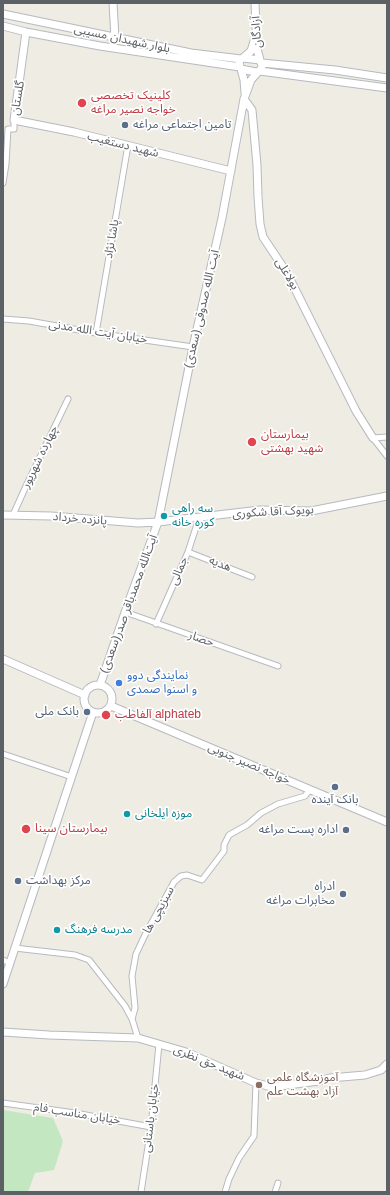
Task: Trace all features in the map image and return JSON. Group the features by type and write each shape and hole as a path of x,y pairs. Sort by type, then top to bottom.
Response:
{"street":[{"path":"113,3 115,38"},
{"name":"آزادگان","path":"255,3 258,49 261,61"},
{"name":"بلوار شهیدان مسیبی","path":"3,14 191,53 261,61"},
{"name":"بلوار شهیدان مسیبی","path":"3,26 107,48 259,71"},
{"name":"گلستان","path":"3,183 6,164 8,129 14,129 26,32"},
{"path":"245,97 244,80 239,61 250,51 257,32"},
{"path":"245,97 251,80 262,66 261,61 387,78"},
{"path":"304,76 301,74 301,70 305,67"},
{"path":"259,71 387,88"},
{"name":"آیت الله صدوقی (سعدی)","path":"158,522 193,347 212,267 245,97"},
{"name":"بولاغلی","path":"245,97 252,110 260,224 263,237 287,273 298,293 356,411 373,438 387,456"},
{"name":"شهید دستغیب","path":"14,120 74,132 231,171"},
{"name":"پاشا نژاد","path":"96,333 128,145"},
{"name":"خیابان آیت الله مدنی","path":"3,319 29,321 96,333 193,347"},
{"name":"چهارده شهریور","path":"13,515 68,399"},
{"path":"373,438 387,437"},
{"name":"بویوک آقا شکوری","path":"158,522 260,510 311,511 387,496"},
{"name":"پانزده خرداد","path":"3,515 51,516 138,523 158,522"},
{"name":"جمالی","path":"156,624 188,552 199,518"},
{"name":"آیت‌الله محمدباقر صدر(سعدی)","path":"100,685 158,522"},
{"name":"هدیه","path":"188,552 252,577"},
{"name":"حصار","path":"125,612 278,666"},
{"path":"3,660 85,695"},
{"path":"100,685 105,687 111,694 112,702 111,706 105,712 101,713 93,712 86,707 85,703 85,695 87,691 92,686 100,685"},
{"name":"خواجه نصیر جنوبی","path":"111,706 387,822"},
{"path":"3,984 6,962 15,948 93,712"},
{"path":"3,754 72,777"},
{"name":"سبزیچی ها","path":"132,1019 135,1008 132,976 136,954 174,882 181,876 187,875 202,880 224,851 224,844 229,835 247,825 261,813 278,804 305,796 310,789"},
{"path":"15,948 75,955 89,960 125,1006 132,1019 138,1038"},
{"name":"شهید حق نظری","path":"3,1032 138,1038 186,1052 256,1083 272,1087 319,1081 330,1078 365,1075 381,1070 387,1064"},
{"name":"خیابان باستانی","path":"141,1192 151,1127 159,1044"},
{"path":"225,1192 229,1179 239,1158 254,1136 256,1083"},
{"name":"خیابان مناسب فام","path":"3,1103 68,1112 151,1127"},
{"path":"275,1192 278,1183"}],"green space":[{"path":"3,1110 53,1118 63,1141 54,1170 35,1173 28,1192 3,1192"}],"place":[{"name":"کلینیک تخصصی خواجه نصیر مراغه","path":"82,103"},
{"name":"تامین اجتماعی مراغه","path":"125,125"},
{"name":"بیمارستان شهید بهشتی","path":"252,442"},
{"name":"سه راهی کوره خانه","path":"164,516"},
{"name":"نمایندگی دوو و اسنوا صمدی","path":"119,683"},
{"name":"بانک ملی","path":"87,712"},
{"name":"آلفاطب alphateb","path":"106,715"},
{"name":"بانک آینده","path":"335,787"},
{"name":"موزه ایلخانی","path":"127,814"},
{"name":"بیمارستان سینا","path":"26,829"},
{"name":"اداره پست مراغه","path":"346,830"},
{"name":"مرکز بهداشت","path":"18,881"},
{"name":"ادراه مخابرات مراغه","path":"343,894"},
{"name":"مدرسه فرهنگ","path":"57,930"},
{"name":"آموزشگاه علمی آزاد بهشت علم","path":"259,1085"}]}
